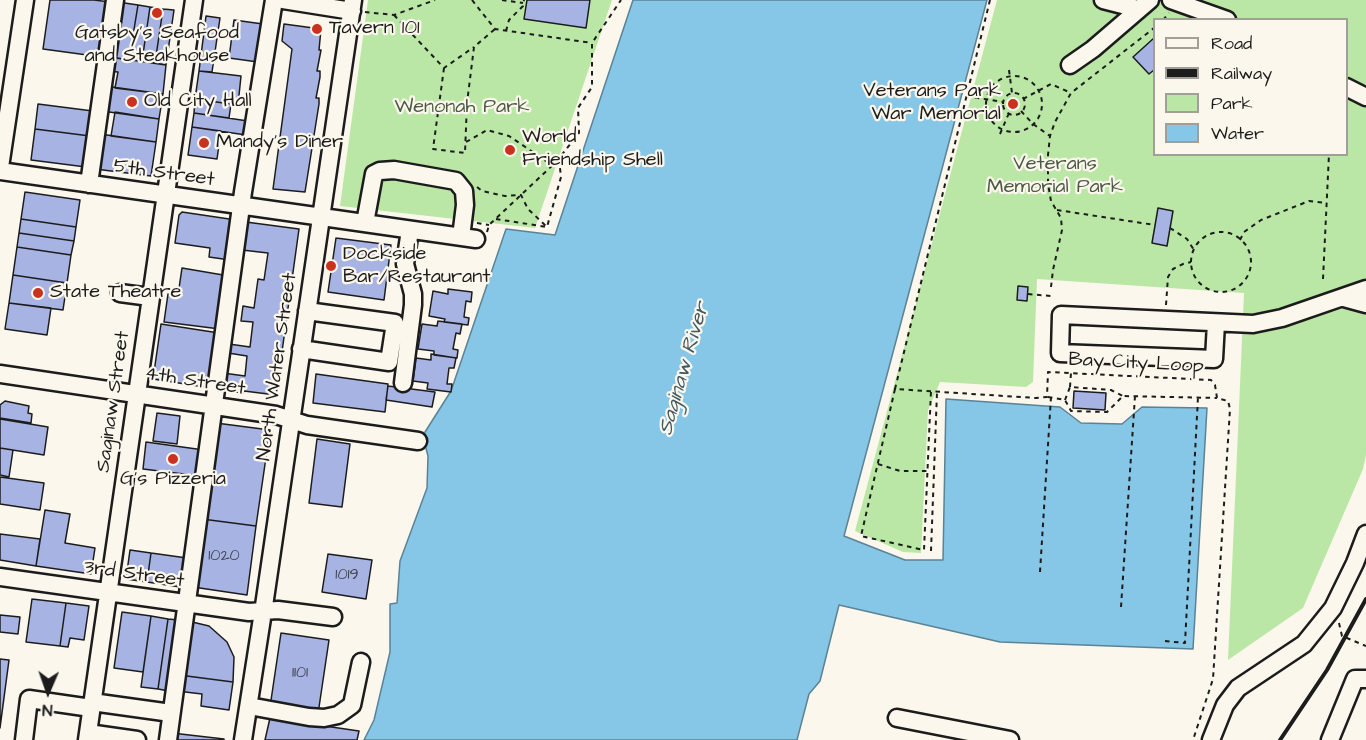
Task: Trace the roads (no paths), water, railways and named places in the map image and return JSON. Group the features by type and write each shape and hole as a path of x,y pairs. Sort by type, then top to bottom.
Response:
{"street":[{"path":"0,169 25,0"},
{"path":"89,184 115,0"},
{"name":"Saginaw Street","path":"87,736 194,0"},
{"path":"168,740 241,206 274,0"},
{"path":"283,0 352,5"},
{"path":"1102,0 1144,4"},
{"path":"1171,0 1220,18"},
{"path":"1070,65 1093,49 1144,4"},
{"name":"North Water Street","path":"243,740 352,5"},
{"path":"1348,88 1366,97"},
{"name":"5th Street","path":"0,169 165,196 365,224 474,238 465,205 464,191 456,182 394,170 374,174 365,224"},
{"path":"404,383 413,305 413,294 405,264 410,230"},
{"path":"1216,323 1214,359 1060,353 1061,315 1253,324 1282,318 1366,289"},
{"path":"120,293 150,297"},
{"path":"1344,298 1366,304"},
{"path":"301,349 389,362 395,323 307,311"},
{"name":"4th Street","path":"0,374 276,415 307,424 418,441"},
{"path":"1211,740 1225,705 1238,688 1304,644 1333,608 1366,534"},
{"name":"3rd Street","path":"0,577 249,612 278,610 333,617"},
{"path":"249,706 309,717 324,718 338,715 352,705 362,662"},
{"path":"1330,740 1355,679 1366,680"},
{"path":"24,740 29,699 171,713"},
{"path":"897,718 1010,740"},
{"path":"87,736 137,740"}],"water":[{"name":"Saginaw River","path":"633,0 987,0 844,536 905,560 943,560 946,399 1060,407 1081,423 1122,424 1142,407 1207,408 1193,649 1000,642 839,605 820,681 809,694 797,740 364,740 374,720 390,652 390,604 397,603 400,561 427,488 428,456 424,441 425,432 451,391 506,229 555,235"}],"railway":[{"path":"1280,740 1327,670 1366,599"}],"place":[{"name":"Gatsby's Seafood and Steakhouse","path":"157,13"},
{"name":"Tavern 101","path":"317,29"},
{"name":"Old City Hall","path":"132,102"},
{"name":"Veterans Park War Memorial","path":"1013,104"},
{"name":"Mandy's Diner","path":"204,143"},
{"name":"World Friendship Shell","path":"510,150"},
{"name":"Dockside Bar/Restaurant","path":"331,266"},
{"name":"State Theatre","path":"38,293"},
{"name":"G's Pizzeria","path":"173,459"}],"park label":[{"name":"Wenonah Park","path":"462,108"},
{"name":"Veterans Memorial Park","path":"1055,176"}]}
